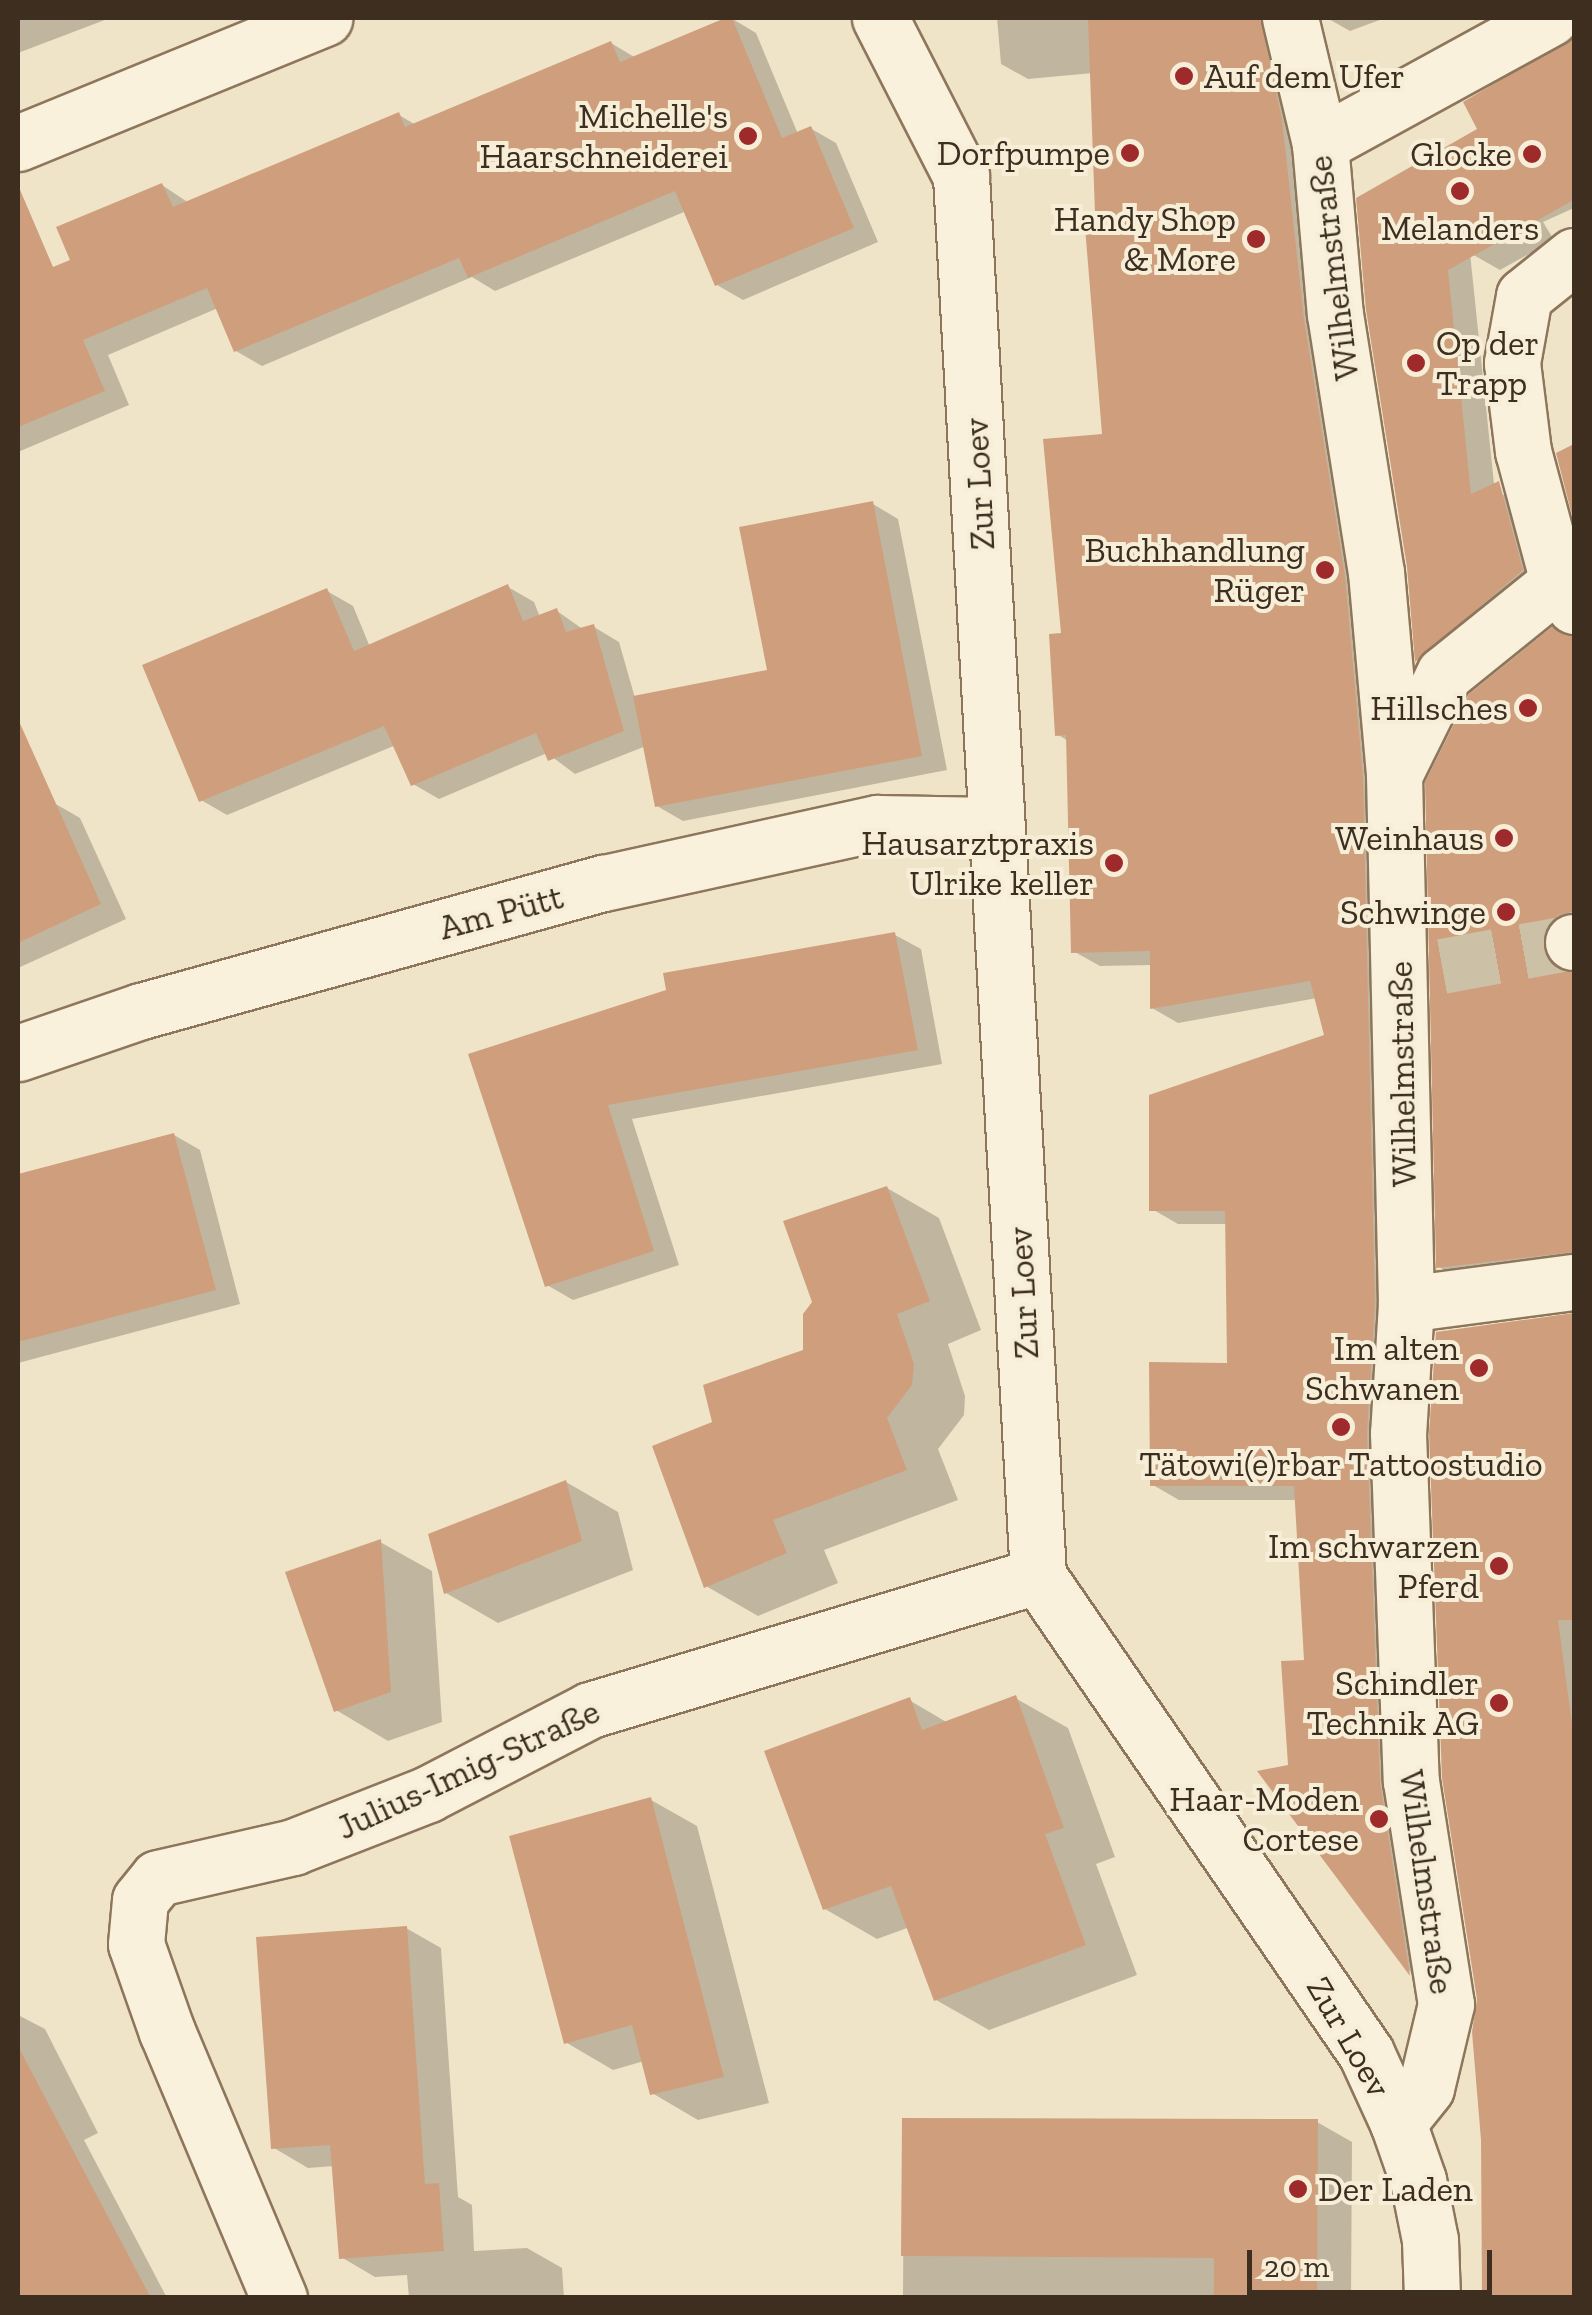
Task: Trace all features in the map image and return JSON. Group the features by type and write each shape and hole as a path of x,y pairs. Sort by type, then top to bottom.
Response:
{"street":[{"path":"18,142 325,18"},
{"name":"Zur Loev","path":"880,18 962,176 994,825 1038,1576 1366,2053 1418,2180 1430,2240 1432,2298"},
{"name":"Wilhelmstraße","path":"1290,18 1320,144 1335,314 1376,572 1394,774 1421,969 1398,1433 1411,1781 1446,2004 1426,2088 1398,2124"},
{"path":"1320,144 1550,18"},
{"path":"1394,774 1444,674 1566,594 1523,451 1512,363 1524,296 1574,256"},
{"name":"Am Pütt","path":"18,1053 140,1011 604,883 878,823 994,825"},
{"path":"1406,1304 1574,1282"},
{"name":"Julius-Imig-Straße","path":"278,2298 174,2050 136,1944 140,1900 158,1878 310,1840 428,1794 590,1710 1038,1576"}],"building":[{"path":"732,18 782,138 811,126 854,228 715,286 675,191 468,278 459,258 234,352 207,288 83,340 105,391 18,427 18,185 53,267 70,260 56,227 162,183 173,207 399,112 405,127 611,41 620,62"},
{"path":"1088,18 1260,18 1282,119 1304,319 1345,576 1363,777 1375,1303 1367,1434 1380,1782 1410,1976 1257,1771 1288,1765 1281,1661 1304,1660 1294,1486 1150,1486 1149,1362 1227,1363 1225,1211 1149,1211 1149,1095 1324,1035 1310,981 1150,1009 1150,951 1071,953 1066,735 1055,736 1049,634 1061,633 1043,439 1102,434 1084,215 1095,214"},
{"path":"1574,37 1574,206 1572,201 1448,270 1471,494 1499,481 1523,570 1415,662 1407,567 1366,310 1356,198 1477,129 1463,102"},
{"path":"1574,444 1574,523 1556,453"},
{"path":"873,501 922,756 655,807 633,696 767,670 739,527"},
{"path":"508,584 523,621 557,608 566,632 594,624 624,731 548,761 536,733 411,786 384,726 199,802 142,665 327,588 354,651"},
{"path":"1552,627 1574,637 1574,911 1557,916 1546,927 1542,941 1546,957 1557,968 1574,973 1574,1252 1436,1268 1425,782 1469,694"},
{"path":"18,719 101,904 18,943"},
{"path":"895,932 918,1050 608,1105 654,1251 545,1287 468,1054 666,990 663,973"},
{"path":"174,1133 216,1290 18,1342 18,1174"},
{"path":"887,1186 930,1301 897,1314 914,1364 912,1385 887,1418 907,1470 773,1520 787,1553 704,1588 652,1446 712,1422 703,1385 803,1350 803,1314 812,1302 783,1221"},
{"path":"1574,1313 1574,1620 1558,1620 1574,1739 1574,2298 1482,2298 1481,2140 1472,2032 1477,1999 1442,1778 1429,1433 1436,1332"},
{"path":"566,1480 582,1541 444,1594 428,1534"},
{"path":"381,1539 391,1692 334,1712 285,1572"},
{"path":"1016,1695 1064,1828 1045,1834 1086,1945 934,2001 891,1886 823,1910 764,1751 910,1697 922,1730"},
{"path":"651,1797 724,2077 650,2095 632,2025 564,2044 509,1836"},
{"path":"407,1926 425,2184 439,2183 444,2251 339,2259 330,2145 271,2149 256,1937"},
{"path":"18,2046 151,2298 18,2298"},
{"path":"902,2118 1318,2119 1317,2298 1214,2298 1214,2258 901,2256"}],"tunnel":[{"path":"1442,966 1573,942"}],"place":[{"name":"Auf dem Ufer","path":"1184,76"},
{"name":"Michelle's Haarschneiderei","path":"748,136"},
{"name":"Dorfpumpe","path":"1130,153"},
{"name":"Glocke","path":"1532,154"},
{"name":"Melanders","path":"1460,191"},
{"name":"Handy Shop & More","path":"1256,239"},
{"name":"Op der Trapp","path":"1416,363"},
{"name":"Buchhandlung Rüger","path":"1325,570"},
{"name":"Hillsches","path":"1528,708"},
{"name":"Weinhaus","path":"1504,838"},
{"name":"Hausarztpraxis Ulrike keller","path":"1114,863"},
{"name":"Schwinge","path":"1506,912"},
{"name":"Im alten Schwanen","path":"1479,1368"},
{"name":"Tätowi(e)rbar Tattoostudio","path":"1341,1427"},
{"name":"Im schwarzen Pferd","path":"1499,1566"},
{"name":"Schindler Technik AG","path":"1499,1703"},
{"name":"Haar-Moden Cortese","path":"1379,1819"},
{"name":"Der Laden","path":"1298,2189"}]}
